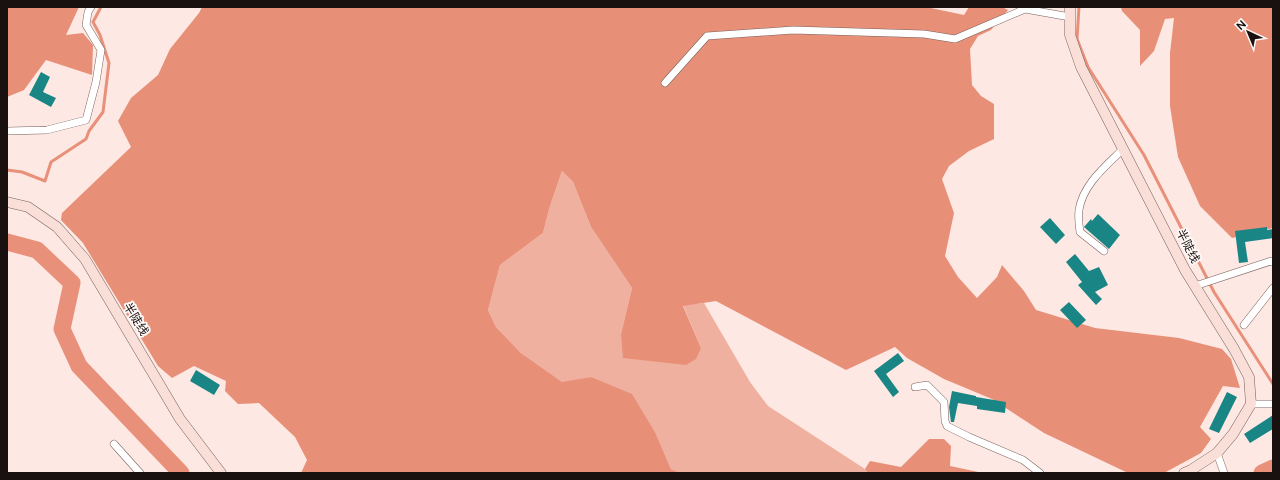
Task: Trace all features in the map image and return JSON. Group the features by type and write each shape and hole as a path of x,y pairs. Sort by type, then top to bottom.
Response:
{"street":[{"path":"7,131 47,130 86,120 96,82 101,50 86,25 88,12 91,7"},
{"path":"665,83 707,36 793,30 924,34 956,39 1024,9 1070,12"},
{"name":"半陡线","path":"1070,12 1070,35 1082,67 1184,270 1199,284 1249,377 1251,404"},
{"path":"1104,251 1080,232 1079,209 1092,180 1123,148"},
{"name":"半陡线","path":"7,202 28,207 57,227 85,259 180,419 221,473"},
{"path":"1199,284 1273,262"},
{"path":"1244,326 1273,288"},
{"path":"915,387 926,385 944,402 945,421 947,426 1023,460 1040,473"},
{"path":"1184,473 1217,453 1233,434 1251,404 1273,404"},
{"path":"114,444 140,473"},
{"path":"1217,453 1224,473"}],"shaded area":[{"path":"7,7 79,7 66,35 83,33 93,45 92,75 46,60 24,90 7,97"},
{"path":"202,7 926,7 964,15 969,7 1002,7 1008,10 991,30 978,36 970,49 972,85 981,96 994,104 994,139 969,151 949,166 942,179 954,213 945,256 958,277 977,298 997,277 1002,265 1024,291 1036,310 1095,328 1179,338 1222,349 1231,359 1240,388 1223,386 1200,427 1211,439 1201,453 1164,473 1128,473 1044,433 992,399 944,379 907,358 895,347 846,370 716,301 683,306 701,348 696,359 686,365 623,358 621,334 632,288 591,227 573,182 562,171 550,206 543,233 500,265 488,310 496,327 521,353 562,382 591,377 632,394 656,434 671,469 680,473 301,473 307,460 295,437 259,403 238,404 225,391 226,381 194,366 172,378 158,366 83,243 61,220 62,213 131,147 118,121 131,98 158,75 170,49 199,13"},
{"path":"1121,7 1273,7 1273,228 1232,238 1200,206 1178,157 1170,106 1170,53 1174,18 1165,19 1154,51 1140,66 1140,30 1122,11"},
{"path":"562,171 573,182 591,227 632,288 621,334 701,348 683,305 704,303 750,382 768,406 865,469 868,473 680,473 671,469 656,434 591,377 563,383 521,353 496,327 488,310 500,265 543,233 550,206"},
{"path":"929,439 944,439 951,446 950,466 983,473 868,473 865,469 870,461 901,467"}],"building":[{"path":"41,72 50,77 43,92 56,98 51,107 29,95"},
{"path":"1098,214 1120,235 1109,249 1084,227"},
{"path":"1050,218 1065,235 1056,244 1040,227"},
{"path":"1267,227 1267,230 1273,229 1273,238 1245,242 1248,262 1239,263 1235,231"},
{"path":"1075,254 1089,271 1099,267 1108,285 1095,292 1102,299 1096,305 1078,285 1082,282 1066,262"},
{"path":"1069,302 1086,320 1077,328 1060,310"},
{"path":"898,353 904,361 886,374 899,392 893,397 874,371"},
{"path":"196,370 220,385 214,395 190,381"},
{"path":"952,391 1006,402 1005,413 977,409 977,406 958,403 954,422 951,422 949,407"},
{"path":"1227,392 1237,397 1219,433 1209,429"},
{"path":"1273,415 1273,429 1250,443 1244,434"}],"waterway":[{"path":"7,170 22,172 45,181 51,162 86,139 89,131 103,112 109,63 100,35 93,22 101,7"},
{"path":"1079,7 1077,39 1088,67 1144,155 1214,292 1273,384"},
{"path":"7,242 37,250 72,283 62,329 79,366 181,473"},
{"path":"1262,473 1273,468"}]}
